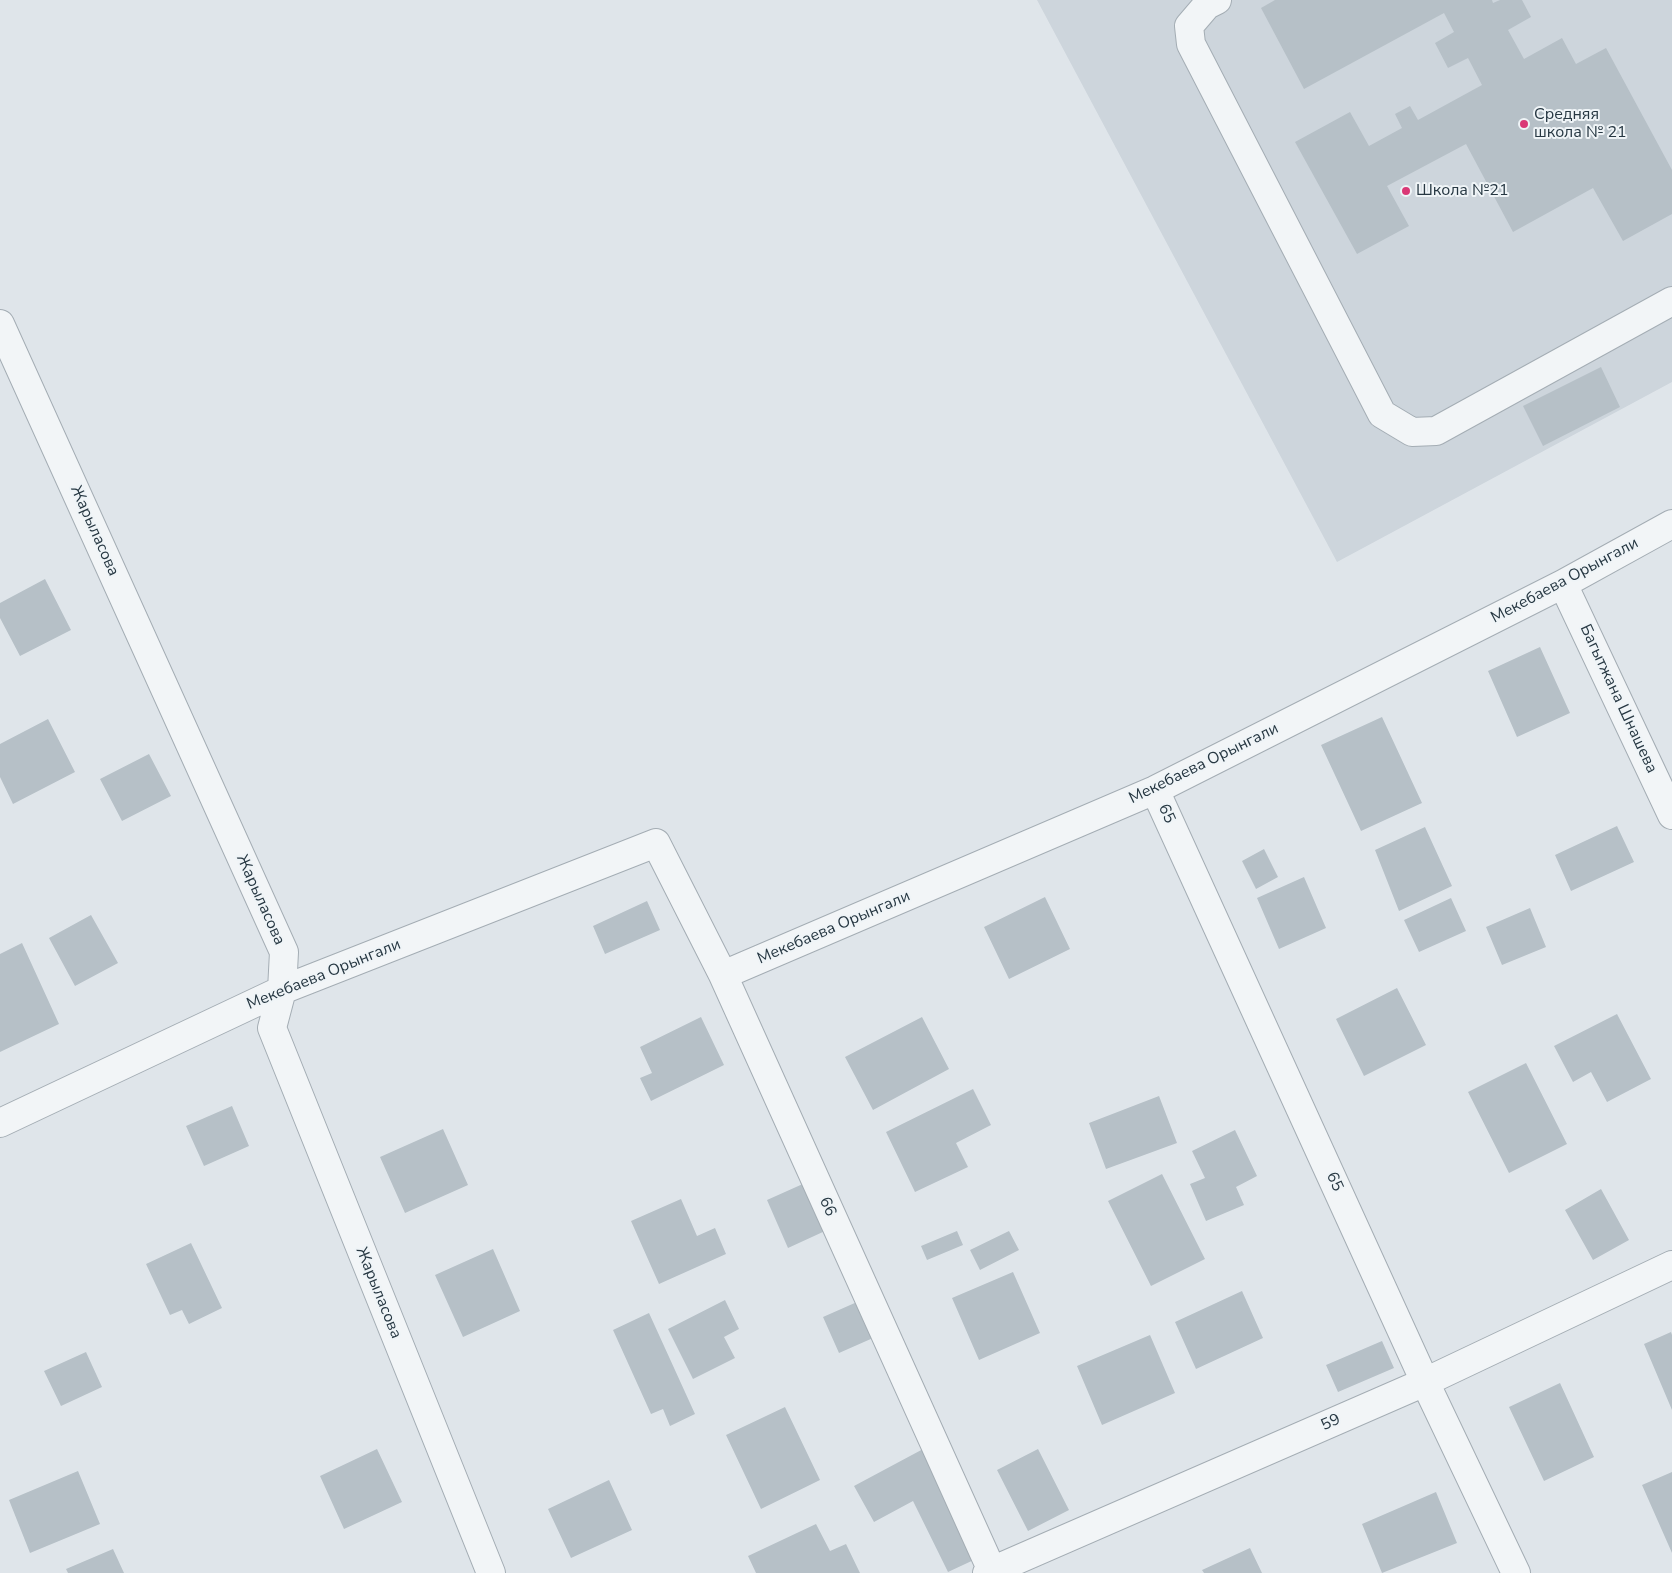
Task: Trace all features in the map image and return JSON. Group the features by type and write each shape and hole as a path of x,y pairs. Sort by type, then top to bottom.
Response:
{"street":[{"path":"1217,0 1207,5 1189,26 1191,44 1382,414 1412,432 1436,431 1672,301"},
{"name":"Жарыласова","path":"0,324 284,952 282,990 272,1028 492,1573"},
{"name":"Мекебаева Орынгали","path":"723,975 1155,790 1563,584 1672,524"},
{"name":"Багытжана Шнашева","path":"1563,584 1672,815"},
{"name":"65","path":"1155,790 1425,1382 1516,1573"},
{"name":"Мекебаева Орынгали","path":"0,1123 282,990 656,843"},
{"name":"66","path":"656,843 723,975 991,1572"},
{"name":"59","path":"991,1572 1425,1382 1672,1265"}],"shaded area":[{"name":"Школа №21","path":"1037,0 1672,0 1672,382 1337,562"}],"building":[{"name":"Средняя школа № 21","path":"1275,0 1492,0 1493,3 1500,0 1522,0 1531,17 1508,30 1524,59 1562,38 1576,64 1606,48 1672,170 1672,214 1623,241 1593,188 1513,232 1466,144 1387,186 1409,226 1357,254 1295,142 1350,112 1369,146 1402,128 1395,114 1410,106 1418,120 1482,85 1468,58 1448,68 1435,43 1454,32 1444,13 1304,89 1261,8"},
{"path":"1601,367 1620,407 1543,446 1523,406"},
{"path":"45,579 71,630 20,656 0,618 0,603"},
{"path":"1540,647 1570,713 1517,737 1488,671"},
{"path":"1382,717 1422,803 1361,831 1321,745"},
{"path":"48,719 75,772 13,804 0,777 0,744"},
{"path":"149,754 171,796 122,821 100,779"},
{"path":"1617,826 1634,862 1571,891 1555,855"},
{"path":"1425,827 1452,886 1399,911 1375,850"},
{"path":"1264,849 1278,877 1256,889 1242,861"},
{"path":"1304,877 1326,928 1279,949 1257,898"},
{"path":"1045,897 1070,949 1009,979 984,927"},
{"path":"1451,898 1466,931 1419,952 1404,920"},
{"path":"647,901 660,930 605,954 593,926"},
{"path":"1530,908 1546,947 1502,965 1486,927"},
{"path":"91,915 118,963 75,986 49,938"},
{"path":"22,943 59,1024 0,1052 0,954"},
{"path":"1397,988 1426,1045 1364,1076 1336,1019"},
{"path":"1617,1014 1651,1079 1607,1102 1591,1072 1573,1082 1554,1046"},
{"path":"701,1017 724,1065 651,1101 640,1078 652,1073 640,1047"},
{"path":"922,1017 949,1069 873,1110 845,1057"},
{"path":"1526,1063 1567,1144 1509,1173 1468,1092"},
{"path":"973,1089 991,1125 956,1143 968,1167 915,1192 886,1132"},
{"path":"1159,1096 1177,1143 1106,1169 1089,1123"},
{"path":"232,1106 249,1146 204,1166 186,1126"},
{"path":"443,1129 468,1185 405,1213 380,1157"},
{"path":"1235,1130 1257,1176 1236,1187 1244,1205 1206,1221 1190,1184 1205,1178 1192,1151"},
{"path":"1162,1174 1205,1259 1151,1286 1108,1201"},
{"path":"805,1183 825,1231 788,1248 767,1200"},
{"path":"1601,1189 1629,1240 1593,1260 1565,1210"},
{"path":"681,1199 697,1236 715,1228 726,1254 659,1284 631,1221"},
{"path":"957,1231 963,1245 927,1260 921,1246"},
{"path":"1009,1231 1019,1250 980,1270 970,1250"},
{"path":"191,1243 222,1308 189,1324 182,1310 170,1315 146,1264"},
{"path":"493,1249 520,1311 463,1337 435,1275"},
{"path":"1013,1272 1040,1333 979,1360 952,1298"},
{"path":"1242,1291 1263,1338 1196,1369 1175,1322"},
{"path":"725,1300 739,1329 724,1337 735,1358 693,1379 668,1329"},
{"path":"857,1302 873,1338 839,1353 823,1317"},
{"path":"649,1313 695,1414 670,1426 663,1409 651,1414 613,1330"},
{"path":"1671,1332 1672,1335 1672,1410 1644,1344"},
{"path":"1150,1335 1175,1393 1102,1425 1077,1366"},
{"path":"1382,1341 1394,1368 1338,1392 1326,1365"},
{"path":"86,1352 102,1387 61,1406 44,1371"},
{"path":"1560,1383 1594,1457 1544,1481 1509,1407"},
{"path":"785,1407 820,1480 761,1509 726,1435"},
{"path":"925,1448 978,1558 948,1572 913,1501 874,1522 854,1486"},
{"path":"377,1449 402,1502 344,1529 320,1476"},
{"path":"1038,1449 1069,1510 1028,1531 997,1470"},
{"path":"78,1471 100,1524 30,1553 9,1500"},
{"path":"1672,1472 1672,1553 1642,1485"},
{"path":"609,1480 632,1530 571,1558 548,1509"},
{"path":"1436,1492 1457,1543 1382,1573 1362,1524"},
{"path":"816,1524 830,1551 846,1544 860,1573 756,1573 748,1556"},
{"path":"1250,1548 1262,1573 1204,1573 1202,1570"},
{"path":"113,1549 124,1573 68,1573 66,1569"}],"place":[{"name":"Средняя школа № 21","path":"1524,124"},
{"name":"Школа №21","path":"1406,191"}]}
